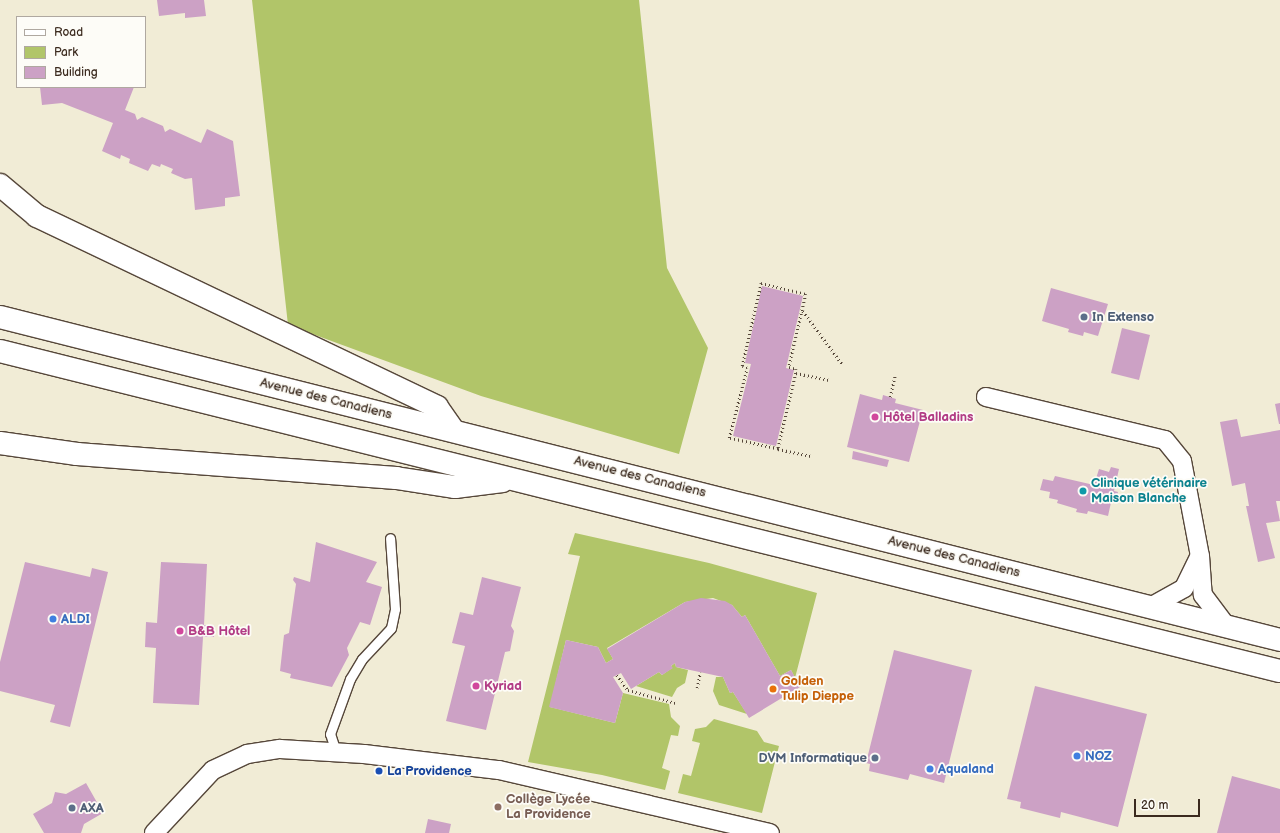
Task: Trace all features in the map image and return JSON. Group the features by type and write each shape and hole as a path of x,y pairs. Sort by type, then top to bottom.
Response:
{"main road":[{"path":"0,184 37,216 280,330 437,407 454,430"},
{"name":"Avenue des Canadiens","path":"0,318 454,430 1280,640"},
{"path":"8,353 1280,671"},
{"path":"0,443 77,454 396,478 455,487 512,480"}],"street":[{"path":"986,397 1165,440 1182,461 1200,556 1203,595 1226,626"},
{"path":"1150,608 1184,588 1200,556"},
{"path":"154,833 213,770 247,754 280,749 336,752 499,770 770,833"}],"lane":[{"path":"336,752 330,734 350,679 362,660 391,628 395,609 390,538"}],"path":[{"path":"812,456 729,438 747,368 742,366 761,283 806,294 789,367 796,369 796,372 829,380"},
{"path":"802,311 843,365"},
{"path":"778,449 796,372"},
{"path":"890,397 894,376"},
{"path":"1117,497 1135,502"},
{"path":"697,688 700,672"},
{"path":"617,675 628,690 676,703"}],"green space":[{"path":"252,0 639,0 667,268 708,348 679,454 481,396 288,325"},
{"path":"575,533 709,563 817,593 795,678 791,670 780,676 745,615 742,617 732,605 713,598 685,602 607,648 613,659 606,663 598,647 566,640 550,707 615,723 623,693 669,704 671,717 680,726 678,736 671,735 662,768 670,771 665,790 602,775 528,762 580,556 568,554"},
{"path":"675,663 676,667 688,670 685,683 677,688 672,697 636,686 659,672 662,675 672,668 671,666"},
{"path":"716,677 723,677 730,693 733,692 747,714 719,705 713,691"},
{"path":"714,719 757,731 764,742 779,746 762,813 678,793 683,774 691,776 700,743 692,741 695,729 706,727"}],"building":[{"path":"157,0 204,0 206,16 185,18 185,13 159,16"},
{"path":"40,88 134,88 125,110 135,114 137,120 142,117 163,126 165,132 170,129 201,143 207,129 233,141 240,196 225,198 225,206 195,210 192,178 185,179 171,173 173,169 161,164 160,167 152,164 148,171 129,163 130,159 121,155 120,159 102,151 113,123 62,103 42,105"},
{"path":"762,286 803,296 786,368 794,370 776,446 733,436 751,364 745,363"},
{"path":"1051,288 1108,304 1098,336 1084,332 1083,336 1068,332 1069,329 1042,321"},
{"path":"1122,328 1150,335 1139,380 1111,373"},
{"path":"860,394 882,400 883,395 896,399 895,403 923,410 909,462 847,447"},
{"path":"1280,403 1280,424 1279,424 1275,404"},
{"path":"1237,419 1241,437 1280,430 1280,501 1276,501 1280,521 1266,523 1275,558 1258,562 1246,506 1249,506 1245,483 1232,486 1220,422"},
{"path":"853,451 889,460 887,467 852,459"},
{"name":"Clinique vétérinaire Maison Blanche","path":"1111,467 1119,469 1114,491 1118,492 1116,499 1112,498 1108,516 1088,511 1087,514 1076,512 1077,509 1057,503 1058,500 1049,498 1050,492 1040,490 1043,479 1053,481 1055,476 1094,485 1099,469 1109,472"},
{"path":"316,542 377,562 366,582 382,587 370,625 360,622 347,648 349,655 332,687 290,678 291,674 280,671 284,635 289,633 296,584 293,580 294,577 310,582"},
{"name":"ALDI","path":"25,562 90,577 92,568 108,572 70,727 50,722 55,705 0,691 0,662"},
{"name":"B&B Hôtel","path":"161,562 207,564 204,625 215,626 214,637 203,637 199,705 153,703 156,648 145,647 146,622 157,623"},
{"name":"Kyriad","path":"482,577 521,587 511,626 514,631 510,651 505,652 486,730 446,721 465,646 452,643 460,612 473,615"},
{"path":"701,598 725,601 732,605 742,617 745,615 780,676 791,670 800,687 749,718 733,692 730,693 723,677 676,667 675,663 671,666 673,668 662,675 659,672 631,689 621,673 613,677 623,693 615,723 549,707 566,640 598,647 606,663 613,659 607,649 685,602"},
{"path":"894,650 972,670 944,783 910,774 908,780 869,771 870,764 866,763"},
{"name":"NOZ","path":"1035,686 1147,714 1118,827 1061,812 1060,818 1020,808 1021,802 1007,799"},
{"path":"1232,776 1280,789 1280,833 1217,833"},
{"name":"AXA","path":"86,783 103,813 84,824 81,833 44,833 33,814 52,803 55,792 66,794"},
{"path":"428,819 451,824 449,833 425,833"}],"place":[{"name":"In Extenso","path":"1084,317"},
{"name":"Hôtel Balladins","path":"875,417"},
{"name":"Clinique vétérinaire Maison Blanche","path":"1083,491"},
{"name":"ALDI","path":"53,619"},
{"name":"B&B Hôtel","path":"180,631"},
{"name":"Kyriad","path":"476,686"},
{"name":"Golden Tulip Dieppe","path":"773,689"},
{"name":"NOZ","path":"1077,756"},
{"name":"DVM Informatique","path":"875,758"},
{"name":"Aqualand","path":"930,769"},
{"name":"La Providence","path":"379,771"},
{"name":"Collège Lycée La Providence","path":"498,807"},
{"name":"AXA","path":"72,808"}]}
